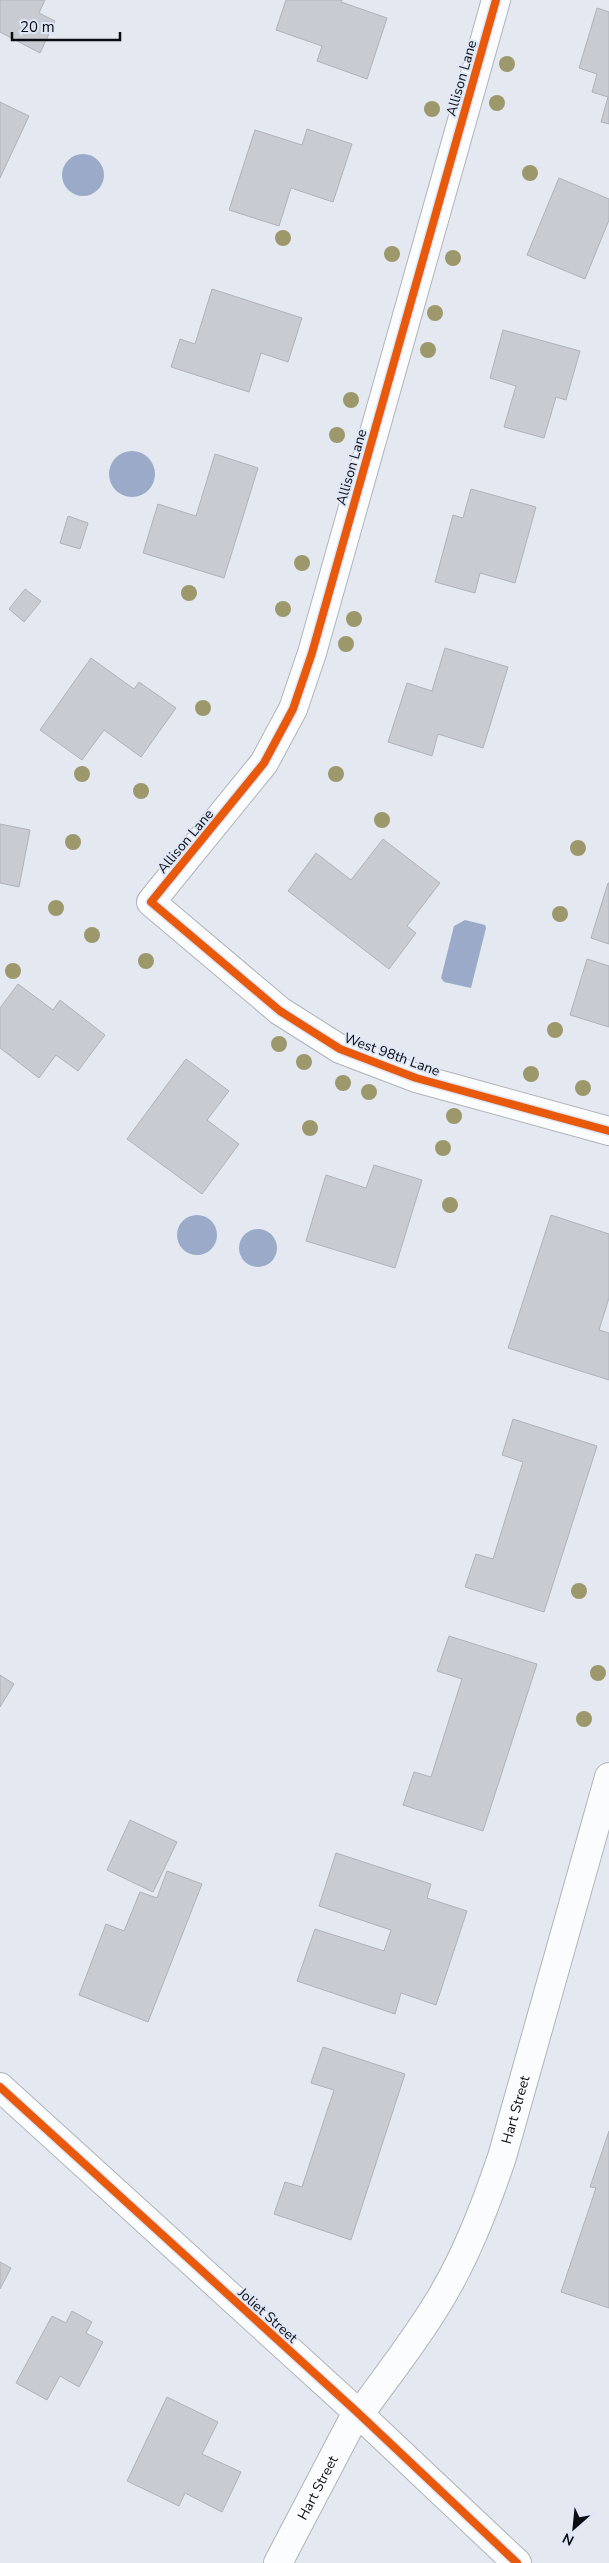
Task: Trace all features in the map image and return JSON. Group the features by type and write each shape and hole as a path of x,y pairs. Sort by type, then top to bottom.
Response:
{"street":[{"name":"Allison Lane","path":"151,902 264,763 280,736 299,691 315,644 496,0"},
{"name":"West 98th Lane","path":"151,902 280,1011 340,1049 416,1078 609,1131"},
{"name":"Hart Street","path":"278,2563 358,2414 434,2311 453,2278 483,2213 505,2147 609,1776"},
{"name":"Joliet Street","path":"0,2088 358,2414 517,2563"}],"water":[{"path":"87,154 95,157 101,163 104,175 101,187 95,193 79,196 71,193 65,187 62,171 65,163 71,157"},
{"path":"128,451 136,451 145,455 151,461 155,474 151,487 145,493 136,497 128,497 119,493 113,487 109,478 109,470 113,461 119,455"},
{"path":"465,920 485,925 486,928 471,988 444,982 441,978 454,926"},
{"path":"193,1215 201,1215 208,1218 214,1224 217,1235 214,1246 208,1252 201,1255 193,1255 186,1252 180,1246 177,1239 177,1231 180,1224 186,1218"},
{"path":"258,1229 272,1234 277,1248 272,1262 258,1267 244,1262 239,1248 244,1234"}],"building":[{"path":"0,0 45,0 39,13 55,21 40,53 0,32"},
{"path":"286,0 342,0 341,2 387,18 367,79 317,61 322,46 276,30"},
{"path":"597,8 609,12 609,124 601,122 608,97 592,92 597,74 579,68"},
{"path":"0,102 29,116 0,178"},
{"path":"307,129 352,144 333,202 291,188 279,226 229,210 255,130 302,145"},
{"path":"559,178 609,199 609,220 585,279 527,255"},
{"path":"212,289 302,318 288,362 261,353 249,392 171,367 180,339 195,344"},
{"path":"503,330 580,351 566,400 556,397 544,438 504,427 516,386 490,378"},
{"path":"215,454 258,468 224,578 143,553 158,504 196,516"},
{"path":"471,489 536,507 515,583 480,573 475,593 435,582 453,515 463,518"},
{"path":"68,516 88,523 80,549 60,543"},
{"path":"25,589 41,601 24,622 9,609"},
{"path":"445,648 508,667 483,748 438,734 432,756 388,742 407,683 432,691"},
{"path":"91,658 134,689 139,682 176,708 141,757 104,730 82,760 40,730"},
{"path":"0,824 30,830 19,887 0,883"},
{"path":"383,839 440,883 407,926 416,933 389,969 288,891 316,853 351,880"},
{"path":"609,883 609,944 591,938"},
{"path":"587,959 609,966 609,1027 570,1015"},
{"path":"18,984 53,1010 60,1000 105,1035 78,1071 56,1055 39,1078 0,1048 0,1008"},
{"path":"186,1059 229,1091 207,1120 239,1144 202,1194 127,1139"},
{"path":"374,1165 422,1180 395,1268 306,1241 326,1175 366,1188"},
{"path":"551,1215 609,1234 609,1298 599,1330 609,1333 609,1380 508,1348"},
{"path":"513,1419 597,1446 544,1612 465,1587 476,1554 493,1559 523,1462 502,1455"},
{"path":"449,1636 537,1664 483,1831 403,1805 414,1772 431,1777 462,1679 437,1671"},
{"path":"0,1675 14,1684 0,1707"},
{"path":"130,1820 177,1842 153,1892 107,1870"},
{"path":"336,1853 431,1884 427,1898 467,1911 436,2005 401,1993 395,2014 297,1981 315,1929 384,1951 391,1930 319,1906"},
{"path":"167,1871 202,1884 148,2022 79,1995 106,1924 124,1931 140,1892 157,1898"},
{"path":"323,2047 405,2074 351,2240 274,2214 285,2182 302,2187 334,2090 311,2083"},
{"path":"609,2131 609,2308 561,2292 596,2188 590,2187"},
{"path":"0,2262 11,2268 0,2289"},
{"path":"72,2311 92,2322 86,2333 103,2342 79,2387 60,2376 47,2400 16,2383 52,2316 66,2323"},
{"path":"167,2397 218,2422 202,2454 241,2472 222,2512 185,2493 179,2506 127,2481"}],"cycle path":[{"path":"496,0 312,653 293,709 264,763 151,902 280,1011 340,1049 416,1078 609,1131"},
{"path":"0,2087 357,2412 517,2563"}]}
